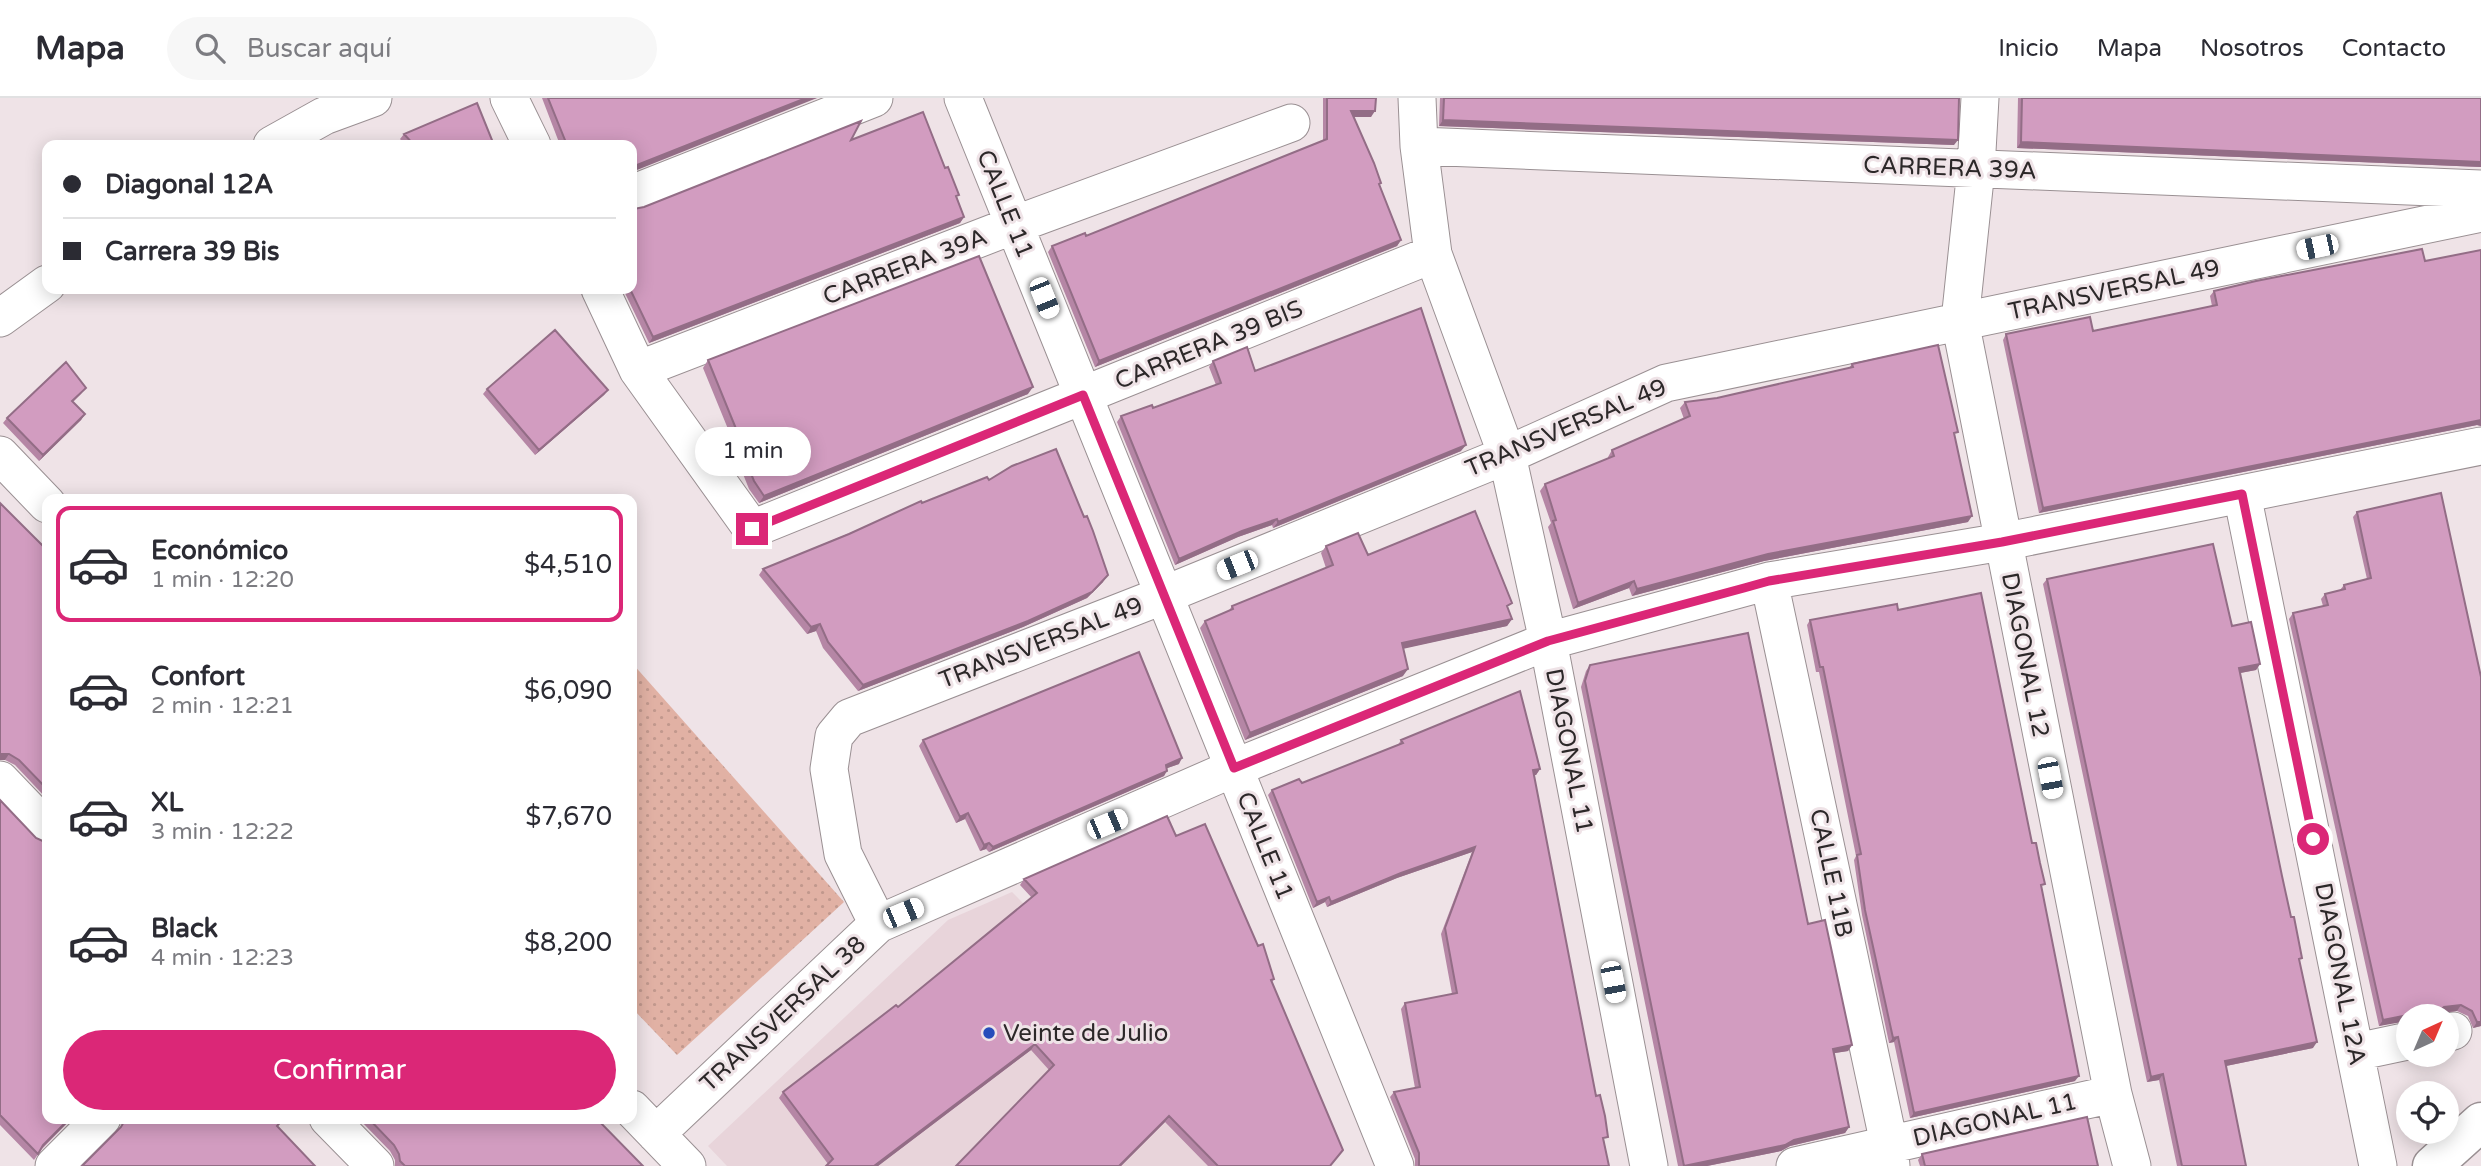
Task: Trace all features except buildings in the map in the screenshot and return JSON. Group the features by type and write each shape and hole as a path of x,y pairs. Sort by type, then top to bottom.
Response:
{"street":[{"path":"278,140 320,107 373,98"},
{"path":"509,98 530,140"},
{"path":"637,192 874,98"},
{"name":"CALLE 11","path":"963,98 1395,1166"},
{"name":"DIAGONAL 11","path":"1417,98 1419,146 1433,254 1507,455 1548,641 1649,1166"},
{"name":"DIAGONAL 12","path":"1980,98 1976,169 1960,321 2113,1094 2132,1166"},
{"name":"CARRERA 39A","path":"638,370 1014,225 1291,123"},
{"name":"CARRERA 39A","path":"1419,146 2481,189"},
{"name":"TRANSVERSAL 49","path":"878,924 843,854 829,769 834,736 849,718 1164,595 1507,455 1667,383 2481,213"},
{"name":"CARRERA 39 BIS","path":"638,370 752,529 1433,254"},
{"path":"0,318 42,288"},
{"path":"602,294 638,370"},
{"path":"0,455 42,499"},
{"name":"TRANSVERSAL 38","path":"644,1121 878,924 1234,768 1548,641 1769,581 2002,542 2242,494 2479,457"},
{"name":"DIAGONAL 12A","path":"2242,494 2378,1166"},
{"name":"CALLE 11B","path":"1769,581 1890,1155"},
{"path":"0,780 42,824"},
{"path":"2356,1052 2396,1044"},
{"name":"DIAGONAL 11","path":"1794,1166 1890,1155 2113,1094"},
{"path":"644,1121 687,1166"},
{"path":"2432,1166 2481,1122"},
{"path":"54,1166 96,1124"},
{"path":"334,1124 375,1166"}],"shaded area":[{"path":"637,669 844,902 677,1055 637,1013"},
{"name":"Veinte de Julio","path":"1012,892 1282,1166 727,1166 708,1146 948,920"}],"place":[{"name":"Veinte de Julio","path":"989,1033"}],"route":[{"path":"752,529 1083,395 1234,768 1548,641 1769,581 2002,542 2242,494 2313,839"}]}
